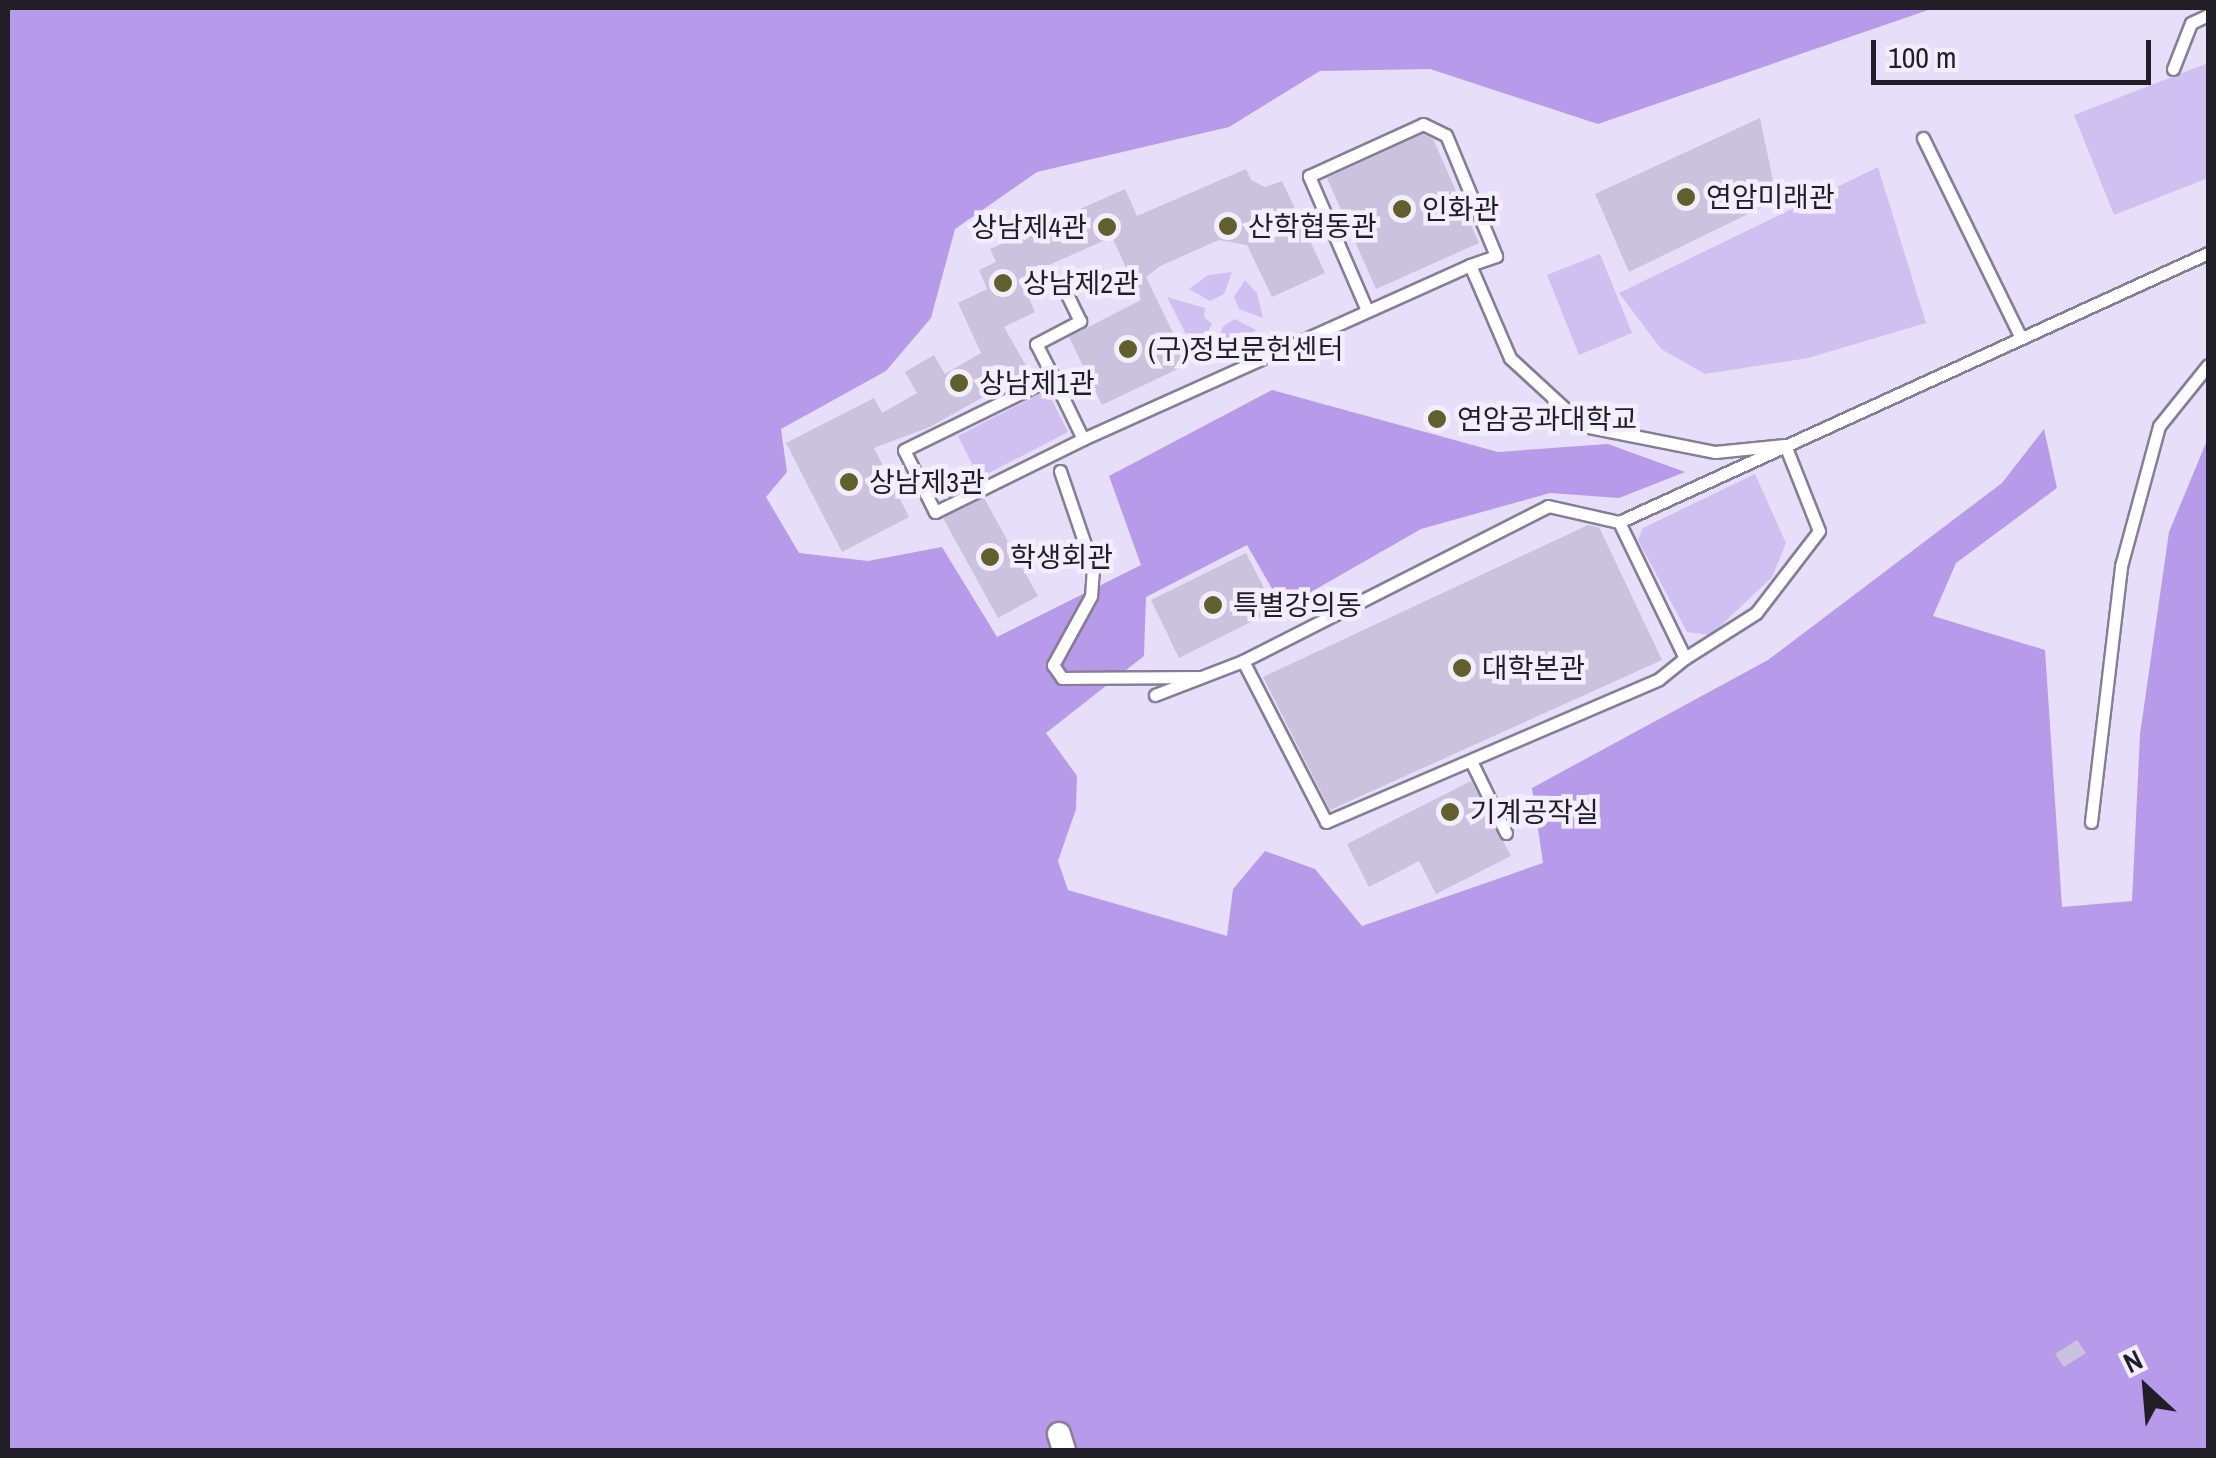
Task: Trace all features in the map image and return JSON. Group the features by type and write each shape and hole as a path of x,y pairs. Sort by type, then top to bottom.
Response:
{"lane":[{"path":"2173,68 2191,23 2208,15"},
{"path":"1052,377 904,450 935,512 1366,308 1496,256 1446,135 1423,124 1309,176 1366,308"},
{"path":"1922,138 2021,338"},
{"path":"1156,695 1243,661 1548,506 1619,522 2208,252"},
{"path":"1470,265 1510,358 1584,426 1716,452 1785,445"},
{"path":"1066,292 1080,321 1036,344 1083,439"},
{"path":"2091,822 2122,566 2159,426 2208,366"},
{"path":"1243,661 1326,822 1659,680 1685,658 1756,613 1819,531 1785,445"},
{"path":"1060,470 1094,568 1092,596 1053,666 1062,678 1202,677"},
{"path":"1619,522 1685,658"},
{"path":"1471,761 1506,834"}],"shaded area":[{"path":"8,8 1934,8 1598,124 1430,69 1320,71 1229,127 1037,172 955,229 931,318 886,371 781,429 787,472 766,497 799,553 868,561 942,547 997,637 1141,565 1109,476 1272,390 1498,452 1608,444 1685,472 1619,498 1550,493 1421,529 1283,608 1247,545 1146,597 1144,656 1046,733 1077,776 1076,809 1058,861 1068,890 1227,936 1233,889 1265,851 1315,869 1362,926 1543,863 1532,788 1768,660 2002,483 2044,429 2057,488 1956,563 1933,616 2045,650 2062,907 2132,901 2140,734 2169,532 2208,438 2208,1450 8,1450"},
{"path":"2208,63 2208,178 2114,215 2074,115"},
{"path":"1878,167 1926,323 1808,358 1705,374 1661,349 1619,293"},
{"path":"1600,254 1632,333 1579,355 1547,275"},
{"path":"1232,272 1224,294 1210,301 1189,289 1208,275"},
{"path":"1245,280 1257,293 1263,318 1239,309 1234,297"},
{"path":"1167,297 1205,308 1204,317 1212,324 1196,354"},
{"path":"1235,319 1256,330 1240,346 1216,348 1223,326"},
{"path":"1047,390 1068,432 979,478 958,436"},
{"path":"1755,474 1786,543 1772,577 1711,635 1687,632 1638,540 1643,528"}],"building":[{"name":"연암미래관","path":"1760,118 1777,200 1629,272 1595,194"},
{"name":"인화관","path":"1423,134 1433,139 1479,243 1376,289 1327,178"},
{"path":"1246,169 1251,180 1265,187 1282,181 1325,273 1272,297 1247,245 1219,240 1160,266 1146,277 1188,364 1102,405 1069,337 1141,300 1112,237 1020,278 1035,312 1004,327 1029,371 930,427 874,448 909,517 842,552 786,443 874,398 882,413 917,393 905,372 934,355 945,374 981,353 958,303 987,289 979,270 996,262 990,249 1125,189 1137,216"},
{"name":"학생회관","path":"984,498 1038,596 998,618 943,518"},
{"name":"대학본관","path":"1588,525 1599,527 1662,660 1330,810 1263,677"},
{"name":"특별강의동","path":"1246,553 1275,610 1179,658 1151,600"},
{"name":"기계공작실","path":"1471,781 1511,856 1436,894 1419,861 1369,887 1347,844"},
{"path":"2077,1340 2086,1353 2064,1367 2055,1354"}],"place":[{"name":"연암미래관","path":"1686,197"},
{"name":"인화관","path":"1402,209"},
{"name":"산학협동관","path":"1228,226"},
{"name":"상남제4관","path":"1107,227"},
{"name":"상남제2관","path":"1003,283"},
{"name":"(구)정보문헌센터","path":"1128,349"},
{"name":"상남제1관","path":"959,383"},
{"name":"연암공과대학교","path":"1437,419"},
{"name":"상남제3관","path":"849,482"},
{"name":"학생회관","path":"990,557"},
{"name":"특별강의동","path":"1213,605"},
{"name":"대학본관","path":"1462,668"},
{"name":"기계공작실","path":"1450,812"}]}
